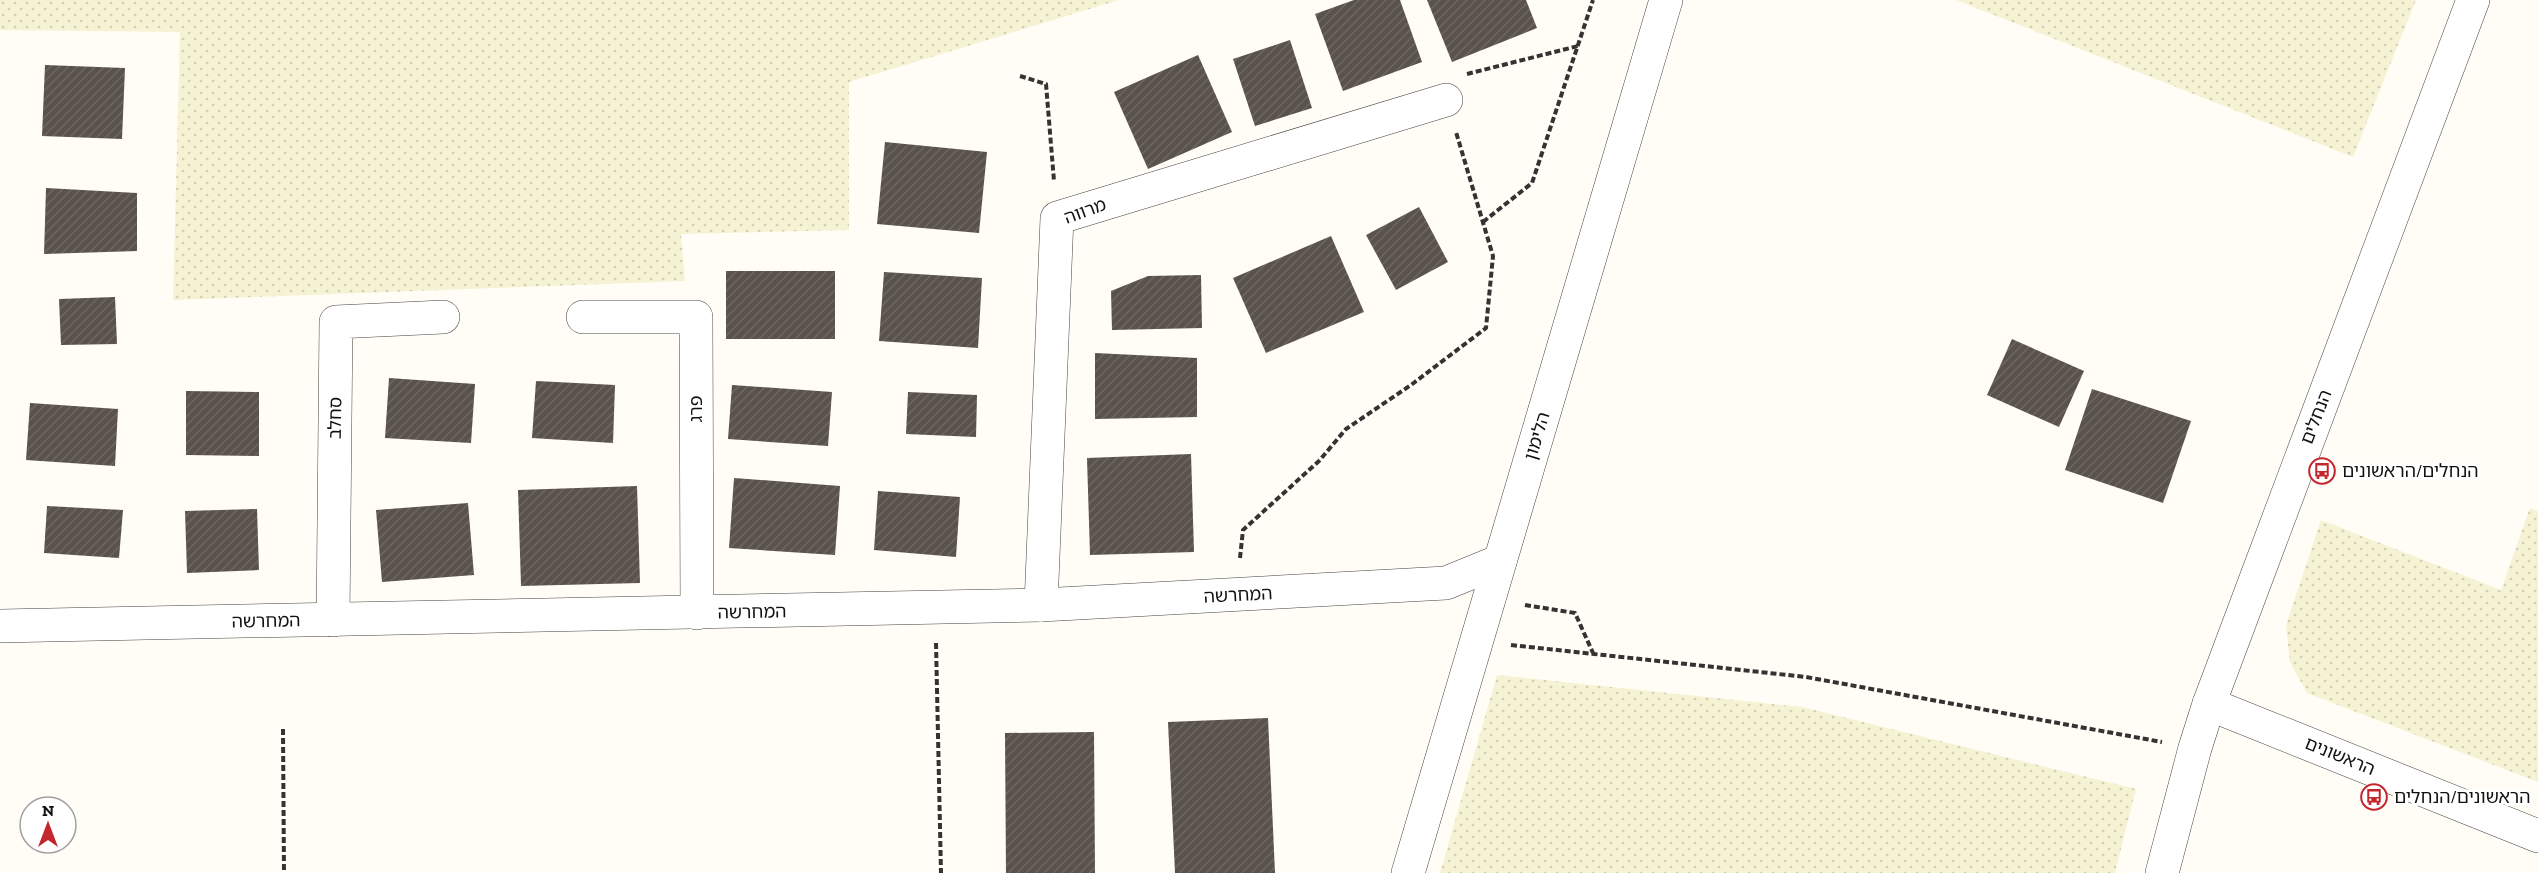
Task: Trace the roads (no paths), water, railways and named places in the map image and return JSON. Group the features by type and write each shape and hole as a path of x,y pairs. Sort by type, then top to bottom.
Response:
{"street":[{"name":"הלימון","path":"1408,873 1666,0"},
{"name":"הנחלים","path":"2162,873 2195,748 2210,704 2473,0"},
{"name":"מרווה","path":"1041,605 1057,218 1446,100"},
{"name":"סחלב","path":"333,620 336,322 443,316"},
{"name":"פרג","path":"583,316 696,316 697,613"},
{"name":"המחרשה","path":"0,626 1041,605 1446,583 1500,561"},
{"name":"הראשונים","path":"2210,704 2538,836"}],"place":[{"name":"הנחלים/הראשונים","path":"2322,471"},
{"name":"הראשונים/הנחלים","path":"2374,797"}]}
